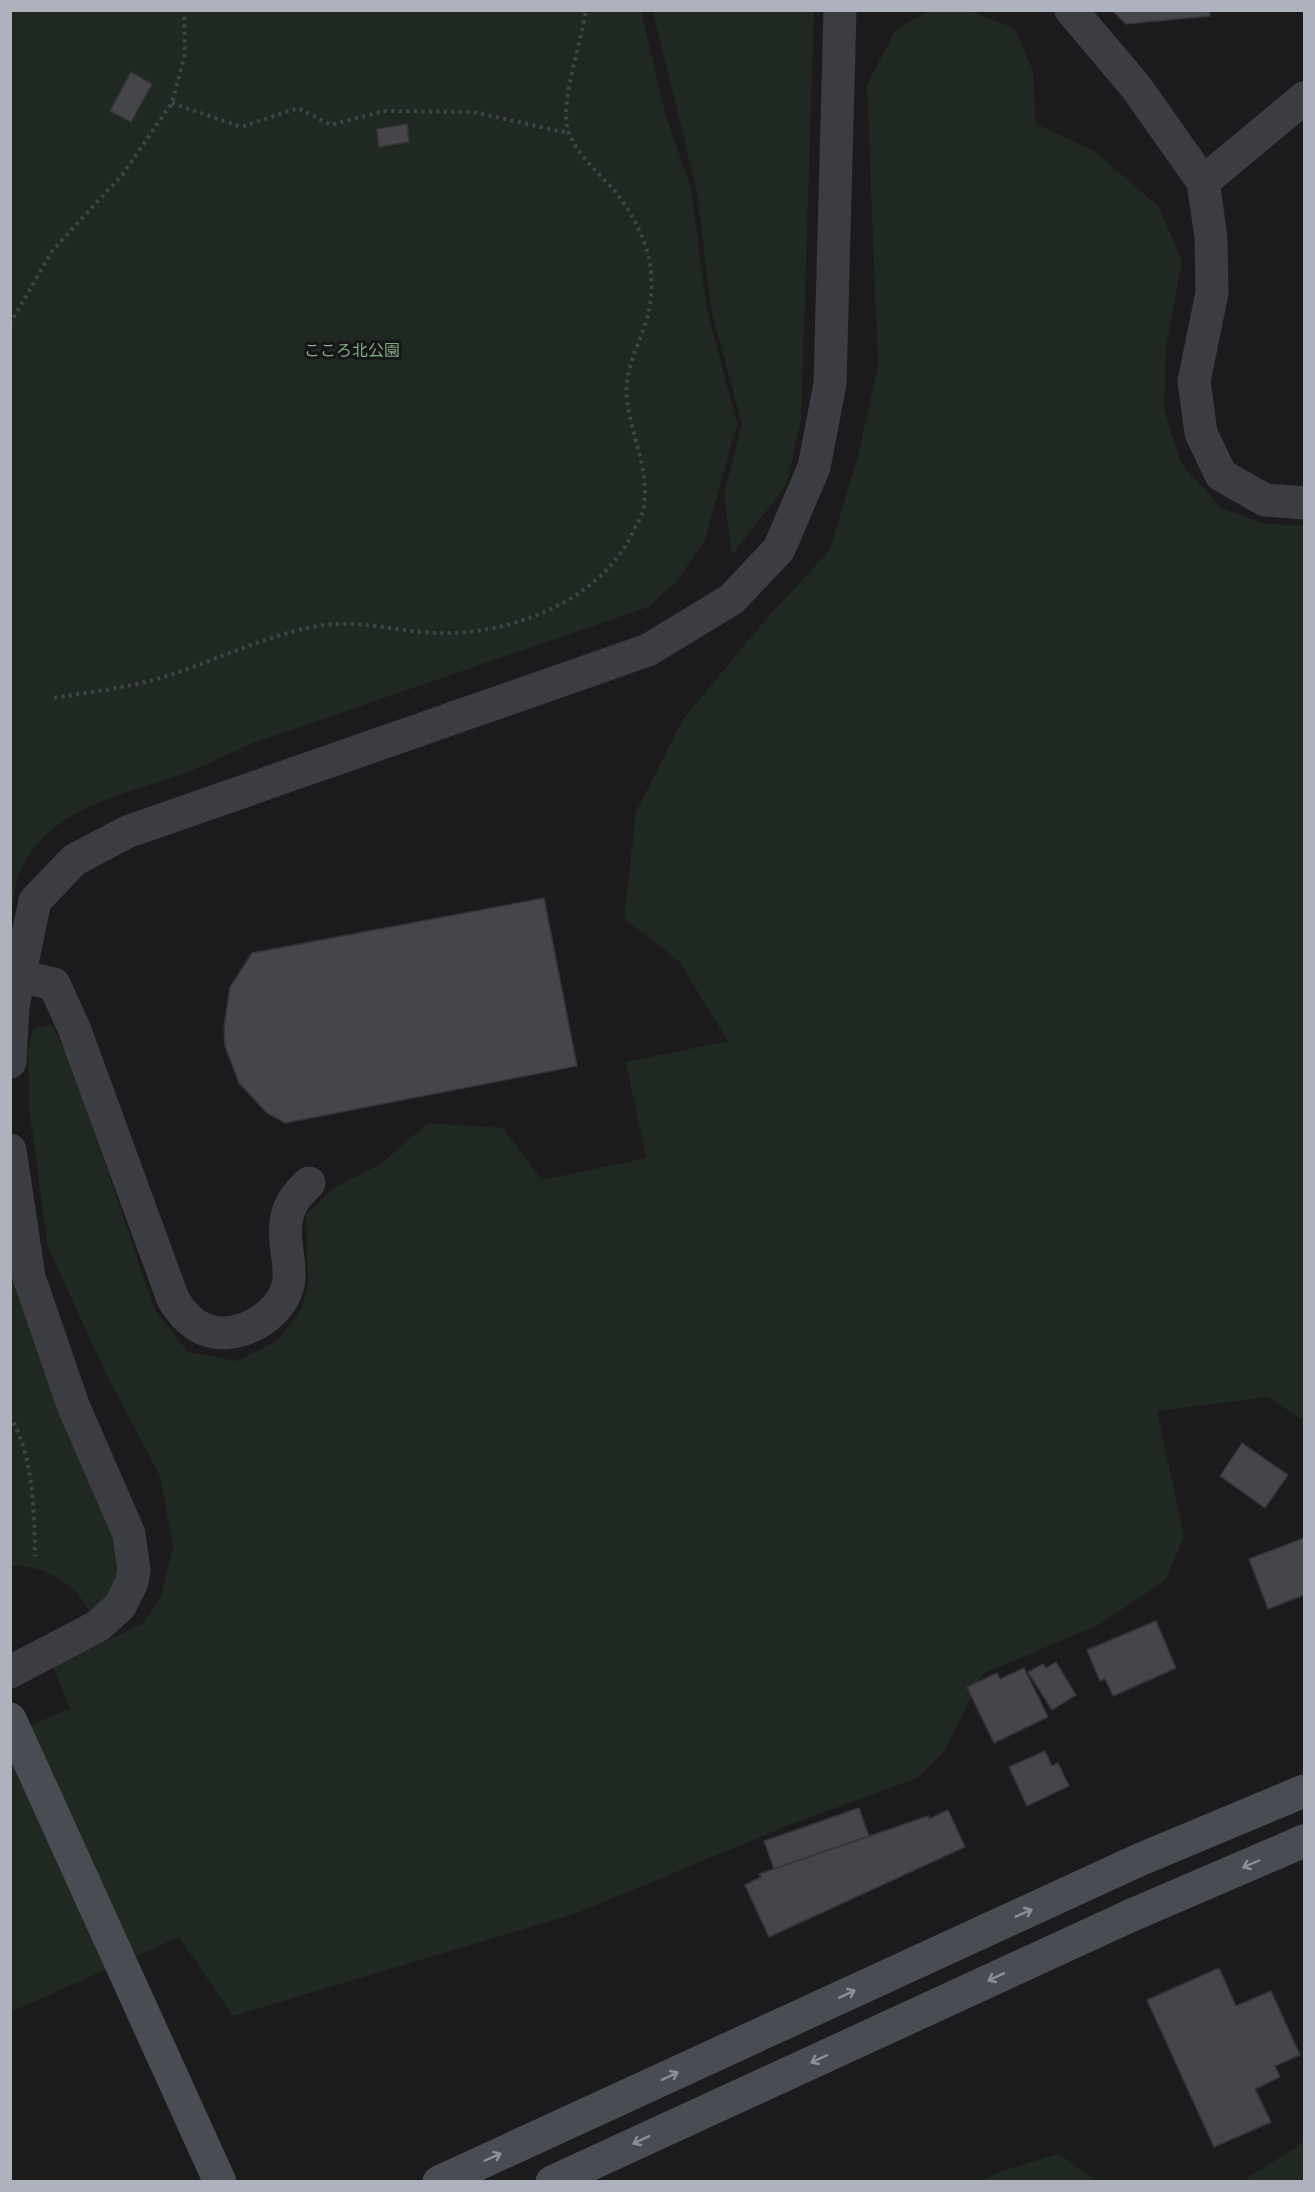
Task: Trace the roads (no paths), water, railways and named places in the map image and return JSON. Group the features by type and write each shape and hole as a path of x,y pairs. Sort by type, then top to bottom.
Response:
{"street":[{"path":"10,1062 13,1006 35,902 74,860 127,832 648,650 732,599 779,549 814,467 830,384 840,10"},
{"path":"1071,10 1136,87 1203,182 1211,237 1212,293 1194,381 1201,433 1221,475 1265,500 1305,503"},
{"path":"1203,182 1305,98"},
{"path":"18,976 54,984 74,1028 173,1299 181,1312 203,1330 225,1333 252,1327 282,1301 290,1276 286,1239 287,1215 299,1192 309,1183"},
{"path":"10,1150 29,1276 73,1405 125,1521 134,1570 127,1594 111,1617 10,1672"},
{"path":"12,1723 220,2181"},
{"path":"440,2181 1139,1860 1305,1791"},
{"path":"552,2181 1132,1915 1305,1841"}],"park label":[{"name":"こころ北公園","path":"352,350"}]}
